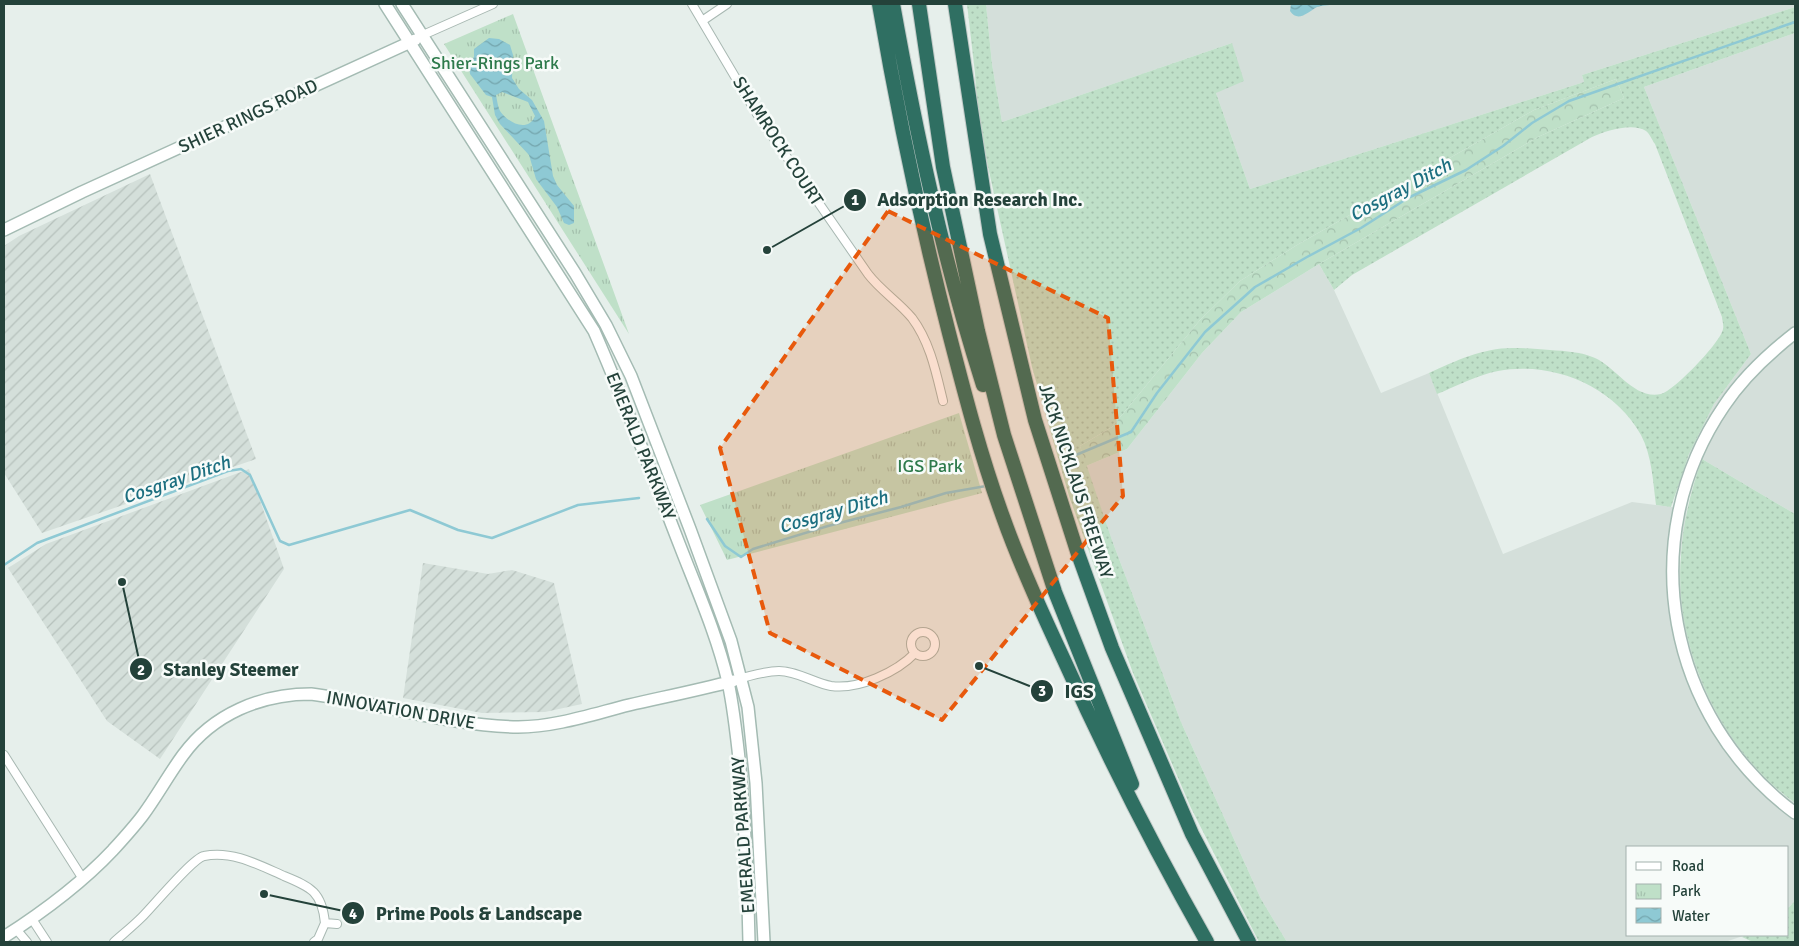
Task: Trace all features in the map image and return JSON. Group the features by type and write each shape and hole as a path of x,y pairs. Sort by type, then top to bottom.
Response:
{"highway":[{"path":"879,4 900,120 934,274 959,374 984,461 1003,518 1052,634 1100,740 1163,866 1209,942"},
{"path":"893,4 908,91 949,270 995,422 1024,498"},
{"path":"919,4 943,167 1004,435 1055,592 1128,777 1209,942"},
{"name":"JACK NICKLAUS FREEWAY","path":"955,4 990,234 1035,420 1077,552 1112,648 1192,834 1249,942"}],"main road":[{"name":"EMERALD PARKWAY","path":"385,4 594,332 656,483 713,634 728,682 736,730 741,786 747,864 749,942"},
{"name":"EMERALD PARKWAY","path":"402,4 575,273 606,326 631,376 731,641 748,706 754,746 764,942"},
{"name":"SHIER RINGS ROAD","path":"4,230 82,192 423,36"},
{"path":"1795,333 1750,373 1725,405 1702,443 1692,467 1680,506 1674,541 1673,575 1678,632 1686,663 1702,701 1722,736 1743,765 1766,790 1795,813"},
{"name":"INNOVATION DRIVE","path":"4,937 32,919 83,879 112,851 142,817 183,754 197,738 218,721 238,709 260,700 294,694 311,694 436,717 520,727 544,725 574,719 741,678"}],"street":[{"name":"SHIER RINGS ROAD","path":"423,36 494,4"},
{"name":"SHAMROCK COURT","path":"692,4 758,114 868,274 911,318 922,335 935,366 943,401"},
{"path":"702,21 727,4"},
{"path":"741,678 781,671 830,686 843,687 863,682 896,669 907,662 915,653"},
{"path":"4,756 83,879"},
{"path":"114,942 140,919 189,867 202,856 219,855 238,857 301,883 314,891 323,906 325,923 318,939 314,942"},
{"path":"32,919 48,942"},
{"path":"325,923 338,924"},
{"path":"16,929 27,942"}],"highlighted area":[{"path":"888,211 1108,318 1123,496 942,720 770,633 720,448"}],"shaded area":[{"path":"986,4 1795,4 1795,7 1582,75 1584,82 1250,189 1216,93 1232,43 1002,122 992,64"},
{"path":"1795,33 1795,514 1702,459 1689,454 1714,404 1751,354 1644,87"},
{"path":"150,174 256,459 42,533 4,473 4,246 19,236"},
{"path":"1319,264 1334,290 1381,393 1429,373 1503,554 1632,502 1687,509 1680,557 1681,596 1688,639 1698,673 1729,732 1755,767 1780,792 1795,803 1795,901 1789,907 1789,846 1626,846 1626,936 1743,936 1725,942 1287,942 1261,899 1181,722 1086,466 1127,449 1202,353 1241,312"},
{"path":"249,469 284,569 160,759 107,721 8,568 46,544"},
{"path":"423,563 488,574 512,570 554,583 582,704 545,712 482,713 403,698"}],"green space":[{"path":"967,4 986,4 992,64 1002,122 1232,43 1244,81 1216,93 1250,189 1584,82 1582,75 1795,7 1795,33 1644,87 1751,354 1714,404 1689,454 1671,507 1656,505 1650,460 1641,435 1629,417 1598,390 1560,374 1518,369 1482,375 1437,394 1429,373 1459,360 1490,350 1512,348 1562,351 1579,353 1595,358 1603,362 1634,388 1651,395 1667,391 1686,376 1706,354 1720,335 1723,327 1722,317 1655,144 1646,131 1640,128 1627,127 1604,132 1592,137 1352,275 1334,290 1319,264 1538,137 1624,98 1616,79 1534,110 1297,245 1240,281 1200,320 1112,427 1080,446 1113,543 1181,722 1261,899 1287,942 1259,942 1191,808 1133,673 1069,496 1032,367 978,121 975,73"},
{"name":"Shier-Rings Park","path":"513,14 629,334 444,44"},
{"path":"1616,79 1624,98 1538,137 1319,264 1241,312 1202,353 1127,449 1086,466 1080,446 1112,427 1200,320 1240,281 1297,245 1534,110"},
{"name":"IGS Park","path":"959,413 982,493 727,560 700,505"},
{"path":"1702,459 1795,514 1795,803 1768,781 1744,754 1724,725 1707,693 1694,660 1685,625 1681,590 1681,555 1688,506"},
{"path":"1795,901 1795,942 1753,942 1742,937 1789,936 1789,907"}],"water":[{"path":"1291,4 1333,4 1317,7 1307,14 1296,16 1290,11"},
{"path":"489,38 499,39 510,45 513,55 512,78 519,89 532,100 544,121 553,176 557,185 574,206 574,223 569,225 564,223 557,207 536,179 529,155 500,124 495,115 492,97 486,95 470,74 469,63 474,57 474,49","holes":["502,92 528,102 535,116 528,124 518,124 508,119 500,111 496,95"]}],"waterway":[{"name":"Cosgray Ditch","path":"1071,457 1131,432 1157,393 1205,332 1255,287 1361,228 1408,198 1466,170 1503,146 1532,123 1569,101 1795,22"},
{"name":"Cosgray Ditch","path":"4,565 37,543 228,471 241,469 250,475 280,541 289,545 410,510 458,530 492,538 578,505 639,498"},
{"name":"Cosgray Ditch","path":"707,519 725,546 741,557 753,549 828,526 946,493 986,486"}],"place":[{"name":"Adsorption Research Inc.","path":"767,250"},
{"name":"Stanley Steemer","path":"122,582"},
{"name":"IGS","path":"979,666"},
{"name":"Prime Pools & Landscape","path":"264,894"}]}
